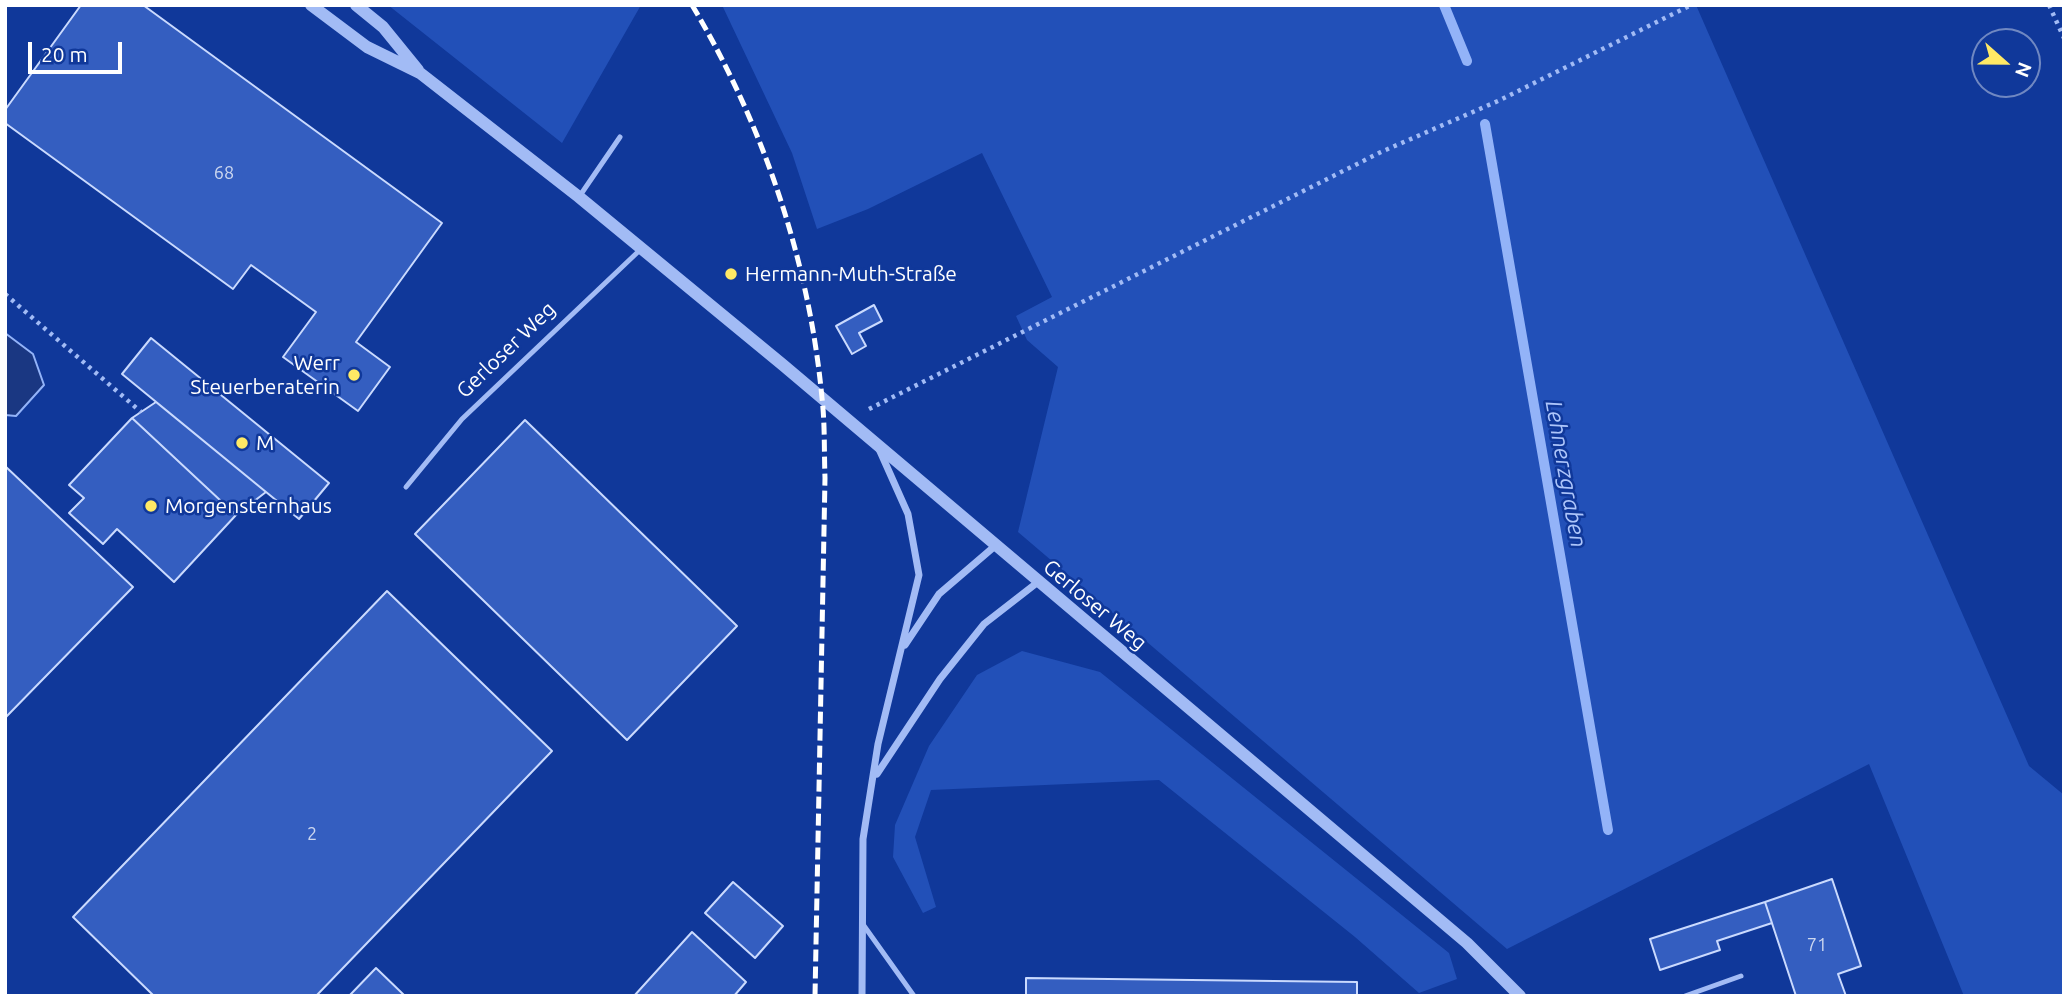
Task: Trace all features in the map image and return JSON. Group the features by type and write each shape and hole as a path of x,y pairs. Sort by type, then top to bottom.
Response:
{"street":[{"name":"Gerloser Weg","path":"311,5 367,47 420,73 579,197 847,419 1446,925 1520,996"},
{"name":"Gerloser Weg","path":"356,5 383,27 420,73"},
{"path":"862,996 863,838 878,744 919,575 908,514 878,446"},
{"path":"902,649 939,594 995,546"},
{"path":"874,778 940,679 984,625 1038,582"}],"lane":[{"path":"579,197 620,137"},
{"name":"Gerloser Weg","path":"406,487 462,419 641,249"},
{"path":"862,923 914,996"},
{"path":"1685,996 1741,976"}],"path":[{"path":"847,419 1381,152 1497,101 1691,5"},
{"path":"2049,5 2064,38"},
{"path":"5,294 141,412"}],"shaded area":[{"path":"388,5 641,5 562,143"},
{"path":"722,5 1696,5 2029,766 2064,795 2064,996 1964,996 1869,764 1507,949 1018,532 1058,367 1027,340 1016,316 1052,297 982,153 868,209 817,229 792,153"},
{"path":"5,333 33,354 44,385 16,416 5,415"},
{"path":"1022,651 1100,672 1449,953 1457,979 1419,993 1355,937 1159,780 931,790 915,837 936,907 923,913 893,857 895,825 929,746 977,675"}],"building":[{"path":"81,5 143,5 442,223 356,342 390,367 358,411 283,357 316,312 251,265 233,289 5,123 5,110"},
{"path":"874,305 882,321 859,333 866,346 852,354 836,326"},
{"name":"M","path":"151,338 329,483 299,519 122,374"},
{"path":"156,402 266,492 236,515 132,418"},
{"name":"Morgensternhaus","path":"132,418 236,515 174,582 117,529 103,544 69,513 84,498 69,485"},
{"path":"525,420 737,626 627,740 415,534"},
{"path":"5,466 133,587 5,718"},
{"path":"387,591 552,751 316,996 154,996 73,917"},
{"path":"1832,879 1861,966 1838,974 1846,996 1796,996 1765,902"},
{"path":"733,882 783,926 755,958 705,913"},
{"path":"1765,902 1772,923 1717,941 1720,950 1660,970 1650,939"},
{"path":"692,932 746,982 734,996 634,996"},
{"path":"376,968 405,996 349,996"},
{"path":"1026,978 1357,982 1357,996 1026,996"}],"waterway":[{"name":"Lehnerzgraben","path":"1444,5 1467,61"},
{"name":"Lehnerzgraben","path":"1485,124 1608,830"}],"railway":[{"path":"692,5 740,97 779,194 794,244 816,346 823,408 825,478 815,996"}],"place":[{"name":"Hermann-Muth-Straße","path":"731,274"},
{"name":"Werr Steuerberaterin","path":"354,375"},
{"name":"M","path":"242,443"},
{"name":"Morgensternhaus","path":"151,506"}]}
